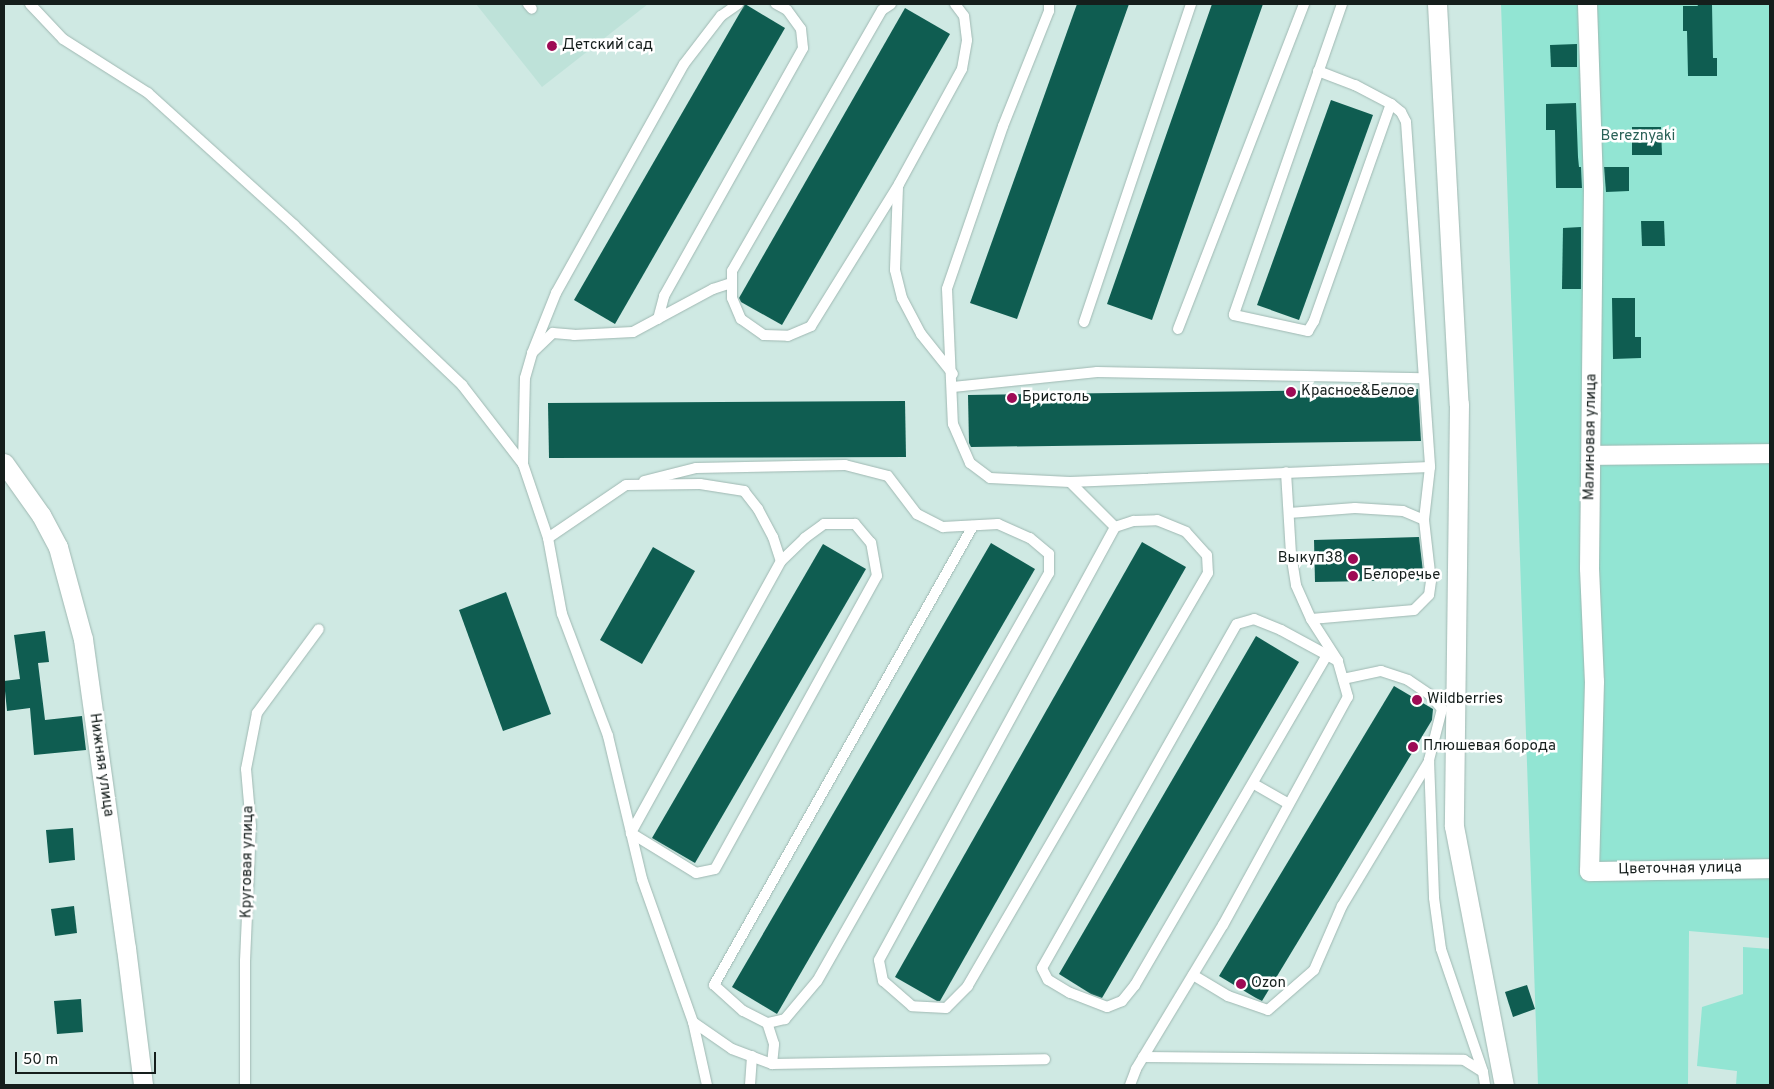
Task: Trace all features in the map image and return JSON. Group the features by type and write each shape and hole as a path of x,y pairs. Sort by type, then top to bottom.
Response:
{"street":[{"path":"1438,4 1459,404 1454,826 1504,1085"},
{"name":"Малиновая улица","path":"1587,4 1594,187 1589,568 1594,681 1589,871"},
{"path":"1591,455 1770,453"},
{"name":"Нижняя улица","path":"4,463 41,515 58,547 83,639 143,1085"},
{"name":"Цветочная улица","path":"1589,871 1770,868"}],"lane":[{"path":"30,4 63,39 148,93 294,225 462,385 523,464 548,538 562,614 608,736 642,879 693,1022 706,1085"},
{"path":"523,464 524,378 556,292 684,64 721,16 738,4"},
{"path":"658,318 664,296 803,48 801,29 787,10 776,4"},
{"path":"891,4 882,10 732,271 732,298 741,319 764,335 788,336 811,326 898,184 962,70 967,40 964,16 955,4"},
{"path":"1049,4 1049,11 1003,126 947,289 953,374 953,424 970,463 990,478 1070,482 1430,466"},
{"path":"1084,322 1191,4"},
{"path":"1178,329 1304,4"},
{"path":"1342,4 1234,315 1308,331 1314,322 1391,104"},
{"path":"1310,619 1414,610 1429,595 1432,581 1424,520 1430,466 1406,122 1401,112 1391,104 1355,86 1318,71"},
{"path":"898,184 894,238 895,270 902,298 921,334 953,374"},
{"path":"532,353 553,333 574,335 633,332 714,289 732,283"},
{"path":"953,387 1097,372 1423,378"},
{"path":"548,538 626,485 696,468 845,465 888,476 917,514 943,527 998,524 1030,538 1048,554 1049,573 817,981 785,1019 767,1023 743,1011 714,985 973,526"},
{"path":"1130,1085 1143,1057 1223,925 1348,697 1338,660 1310,619 1296,585 1291,554 1286,472"},
{"path":"1070,482 1116,526"},
{"path":"626,485 700,484 744,491 758,509 773,537 781,561"},
{"path":"1288,513 1355,508 1402,511 1424,520"},
{"path":"1157,520 1186,532 1207,555 1208,573 968,986 946,1008 912,1006 883,981 879,960 1116,526 1134,521 1157,520"},
{"path":"824,524 854,524 871,543 877,576 715,869 696,873 631,833 781,561 805,538 824,524"},
{"path":"1327,655 1254,784 1135,985 1122,1001 1107,1007 1070,993 1048,980 1042,968 1237,624 1254,620 1281,630 1338,660"},
{"name":"Круговая улица","path":"245,1085 245,961 251,826 246,769 257,713 319,629"},
{"path":"1342,679 1381,671 1408,680 1429,694 1442,709 1429,760 1434,898 1441,949 1483,1072 1485,1085"},
{"path":"1193,975 1228,996 1268,1010 1314,970 1342,906 1429,760"},
{"path":"1254,784 1289,804"},
{"path":"693,1022 732,1049 772,1064 1045,1059"},
{"path":"767,1023 774,1044 772,1064"},
{"path":"750,1085 752,1056"},
{"path":"1143,1057 1464,1060 1483,1072"}],"shaded area":[{"name":"Детский сад","path":"476,4 648,4 542,87"}],"green space":[{"name":"Bereznyaki","path":"1501,4 1770,4 1770,938 1689,931 1688,1085 1538,1085"},
{"path":"1743,947 1770,949 1770,1085 1736,1085 1737,1071 1697,1066 1702,1007 1743,994"}],"building":[{"path":"745,4 785,28 615,324 574,300"},
{"path":"1077,4 1129,4 1017,319 970,303"},
{"path":"1212,4 1263,4 1152,320 1107,304"},
{"path":"1697,4 1712,4 1713,58 1717,58 1717,76 1688,76 1687,31 1683,31 1683,6 1698,6"},
{"path":"905,8 950,34 782,325 741,302 739,298"},
{"path":"1577,44 1577,67 1551,67 1550,45"},
{"path":"1331,100 1373,115 1299,320 1257,305"},
{"path":"1576,103 1578,157 1579,167 1581,167 1582,188 1556,188 1555,130 1546,130 1546,104"},
{"path":"1632,127 1661,127 1662,155 1632,155"},
{"path":"1604,167 1629,167 1629,191 1606,192"},
{"path":"1641,221 1664,221 1665,246 1642,246"},
{"path":"1581,227 1581,289 1562,289 1563,228"},
{"path":"1612,298 1635,298 1635,337 1641,337 1641,358 1613,359"},
{"path":"1418,389 1421,441 971,447 969,443 968,395"},
{"path":"905,401 906,457 549,458 548,403"},
{"path":"1419,537 1424,580 1315,582 1314,540"},
{"path":"1142,542 1186,567 940,1001 937,1001 895,977"},
{"path":"991,543 1035,569 777,1014 732,987"},
{"path":"823,544 866,569 695,863 652,838"},
{"path":"653,547 695,571 642,664 600,640"},
{"path":"506,592 551,714 503,731 459,610"},
{"path":"45,631 49,662 38,663 45,720 82,716 86,750 34,755 30,708 7,711 4,681 20,679 14,635"},
{"path":"1256,636 1299,662 1102,998 1091,994 1059,974"},
{"path":"1394,686 1433,709 1432,720 1262,1001 1219,976"},
{"path":"73,828 75,860 49,863 46,830"},
{"path":"74,906 77,933 55,936 51,909"},
{"path":"1527,985 1535,1009 1513,1017 1505,992"},
{"path":"81,999 83,1032 57,1034 54,1001"}],"place":[{"name":"Детский сад","path":"552,46"},
{"name":"Красное&Белое","path":"1291,392"},
{"name":"Бристоль","path":"1012,398"},
{"name":"Выкуп38","path":"1353,559"},
{"name":"Белоречье","path":"1353,576"},
{"name":"Wildberries","path":"1417,700"},
{"name":"Плюшевая борода","path":"1413,747"},
{"name":"Ozon","path":"1241,984"}]}
